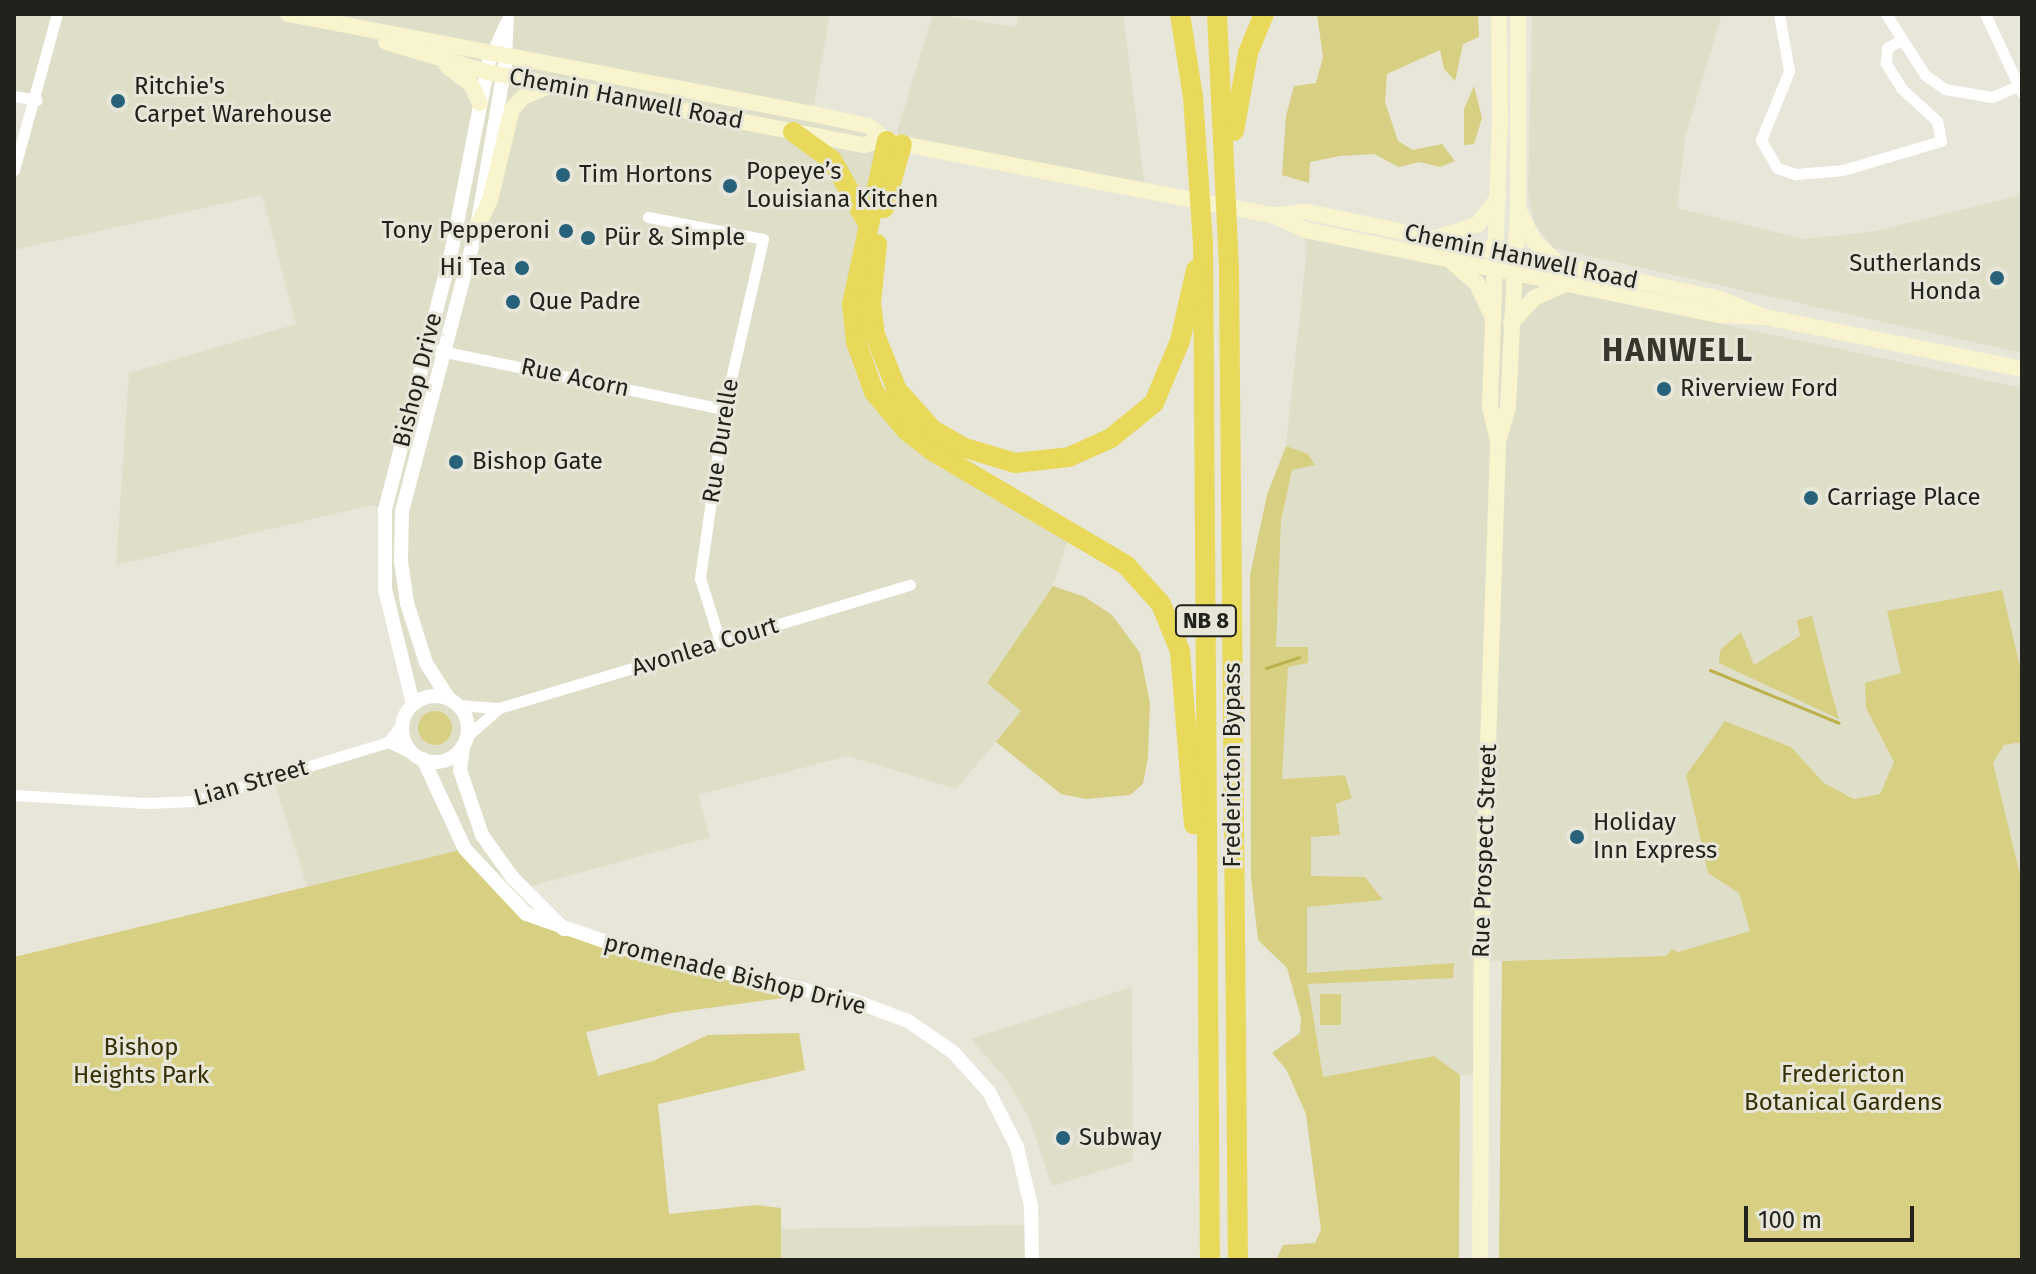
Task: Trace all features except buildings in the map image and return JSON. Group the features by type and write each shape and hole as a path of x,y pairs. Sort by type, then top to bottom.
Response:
{"highway":[{"name":"NB 8","path":"1180,14 1193,97 1203,243"},
{"name":"NB 8","path":"1217,14 1227,175"},
{"path":"1227,175 1248,53 1264,14"},
{"path":"793,132 832,160 867,222"},
{"path":"890,142 872,274 875,335 882,364 914,413 933,430 975,451 1015,463 1044,463 1111,438 1133,423 1154,403 1168,374 1203,243"},
{"path":"890,142 867,222 852,304 856,342 888,412 934,452 1126,565 1161,604 1182,666 1205,1000"},
{"name":"Fredericton Bypass","path":"1227,175 1238,1260"},
{"name":"Fredericton Bypass","path":"1203,243 1205,1000 1210,1260"}],"main road":[{"name":"Chemin Hanwell Road","path":"288,14 497,65 553,84 864,145 890,142 1145,190 1275,216 1305,230 1447,259 1563,267 1720,299 1765,317"},
{"name":"Rue Prospect Street","path":"1480,1260 1482,960 1498,442 1508,407 1511,324 1498,195 1499,14"},
{"name":"Rue Prospect Street","path":"1498,442 1490,406 1493,319 1518,208 1518,14"},
{"name":"Chemin Hanwell Road","path":"375,34 435,60 497,65 818,115 869,126 890,142"},
{"path":"435,60 466,79 480,103"},
{"path":"477,227 490,200 512,109 535,90 553,84"},
{"path":"1434,238 1478,224 1498,195"},
{"path":"1518,208 1534,241 1563,267"},
{"name":"Chemin Hanwell Road","path":"1275,216 1307,212 1434,238 1567,284 1719,315 1765,317 2022,369"},
{"path":"1447,259 1477,284 1493,319"},
{"path":"1511,324 1534,298 1567,284"}],"street":[{"path":"14,170 37,100 57,14"},
{"path":"1779,14 1789,71 1761,140 1777,168 1796,174 1843,170 1941,141 1937,121 1902,89 1886,63 1887,48 1899,41"},
{"path":"1886,14 1899,41 1925,75 1945,89 1992,97 2020,90 1985,14"},
{"path":"497,65 507,16"},
{"name":"Bishop Drive","path":"413,704 385,589 382,533 480,103 497,65"},
{"name":"Bishop Drive","path":"453,702 423,655 401,561 406,490 477,227 497,65"},
{"path":"14,96 37,100"},
{"name":"Rue Durelle","path":"648,217 763,239 724,409 700,578 720,642"},
{"name":"Rue Acorn","path":"426,348 724,409"},
{"name":"Avonlea Court","path":"453,702 499,708 910,585"},
{"path":"465,741 446,760 418,757 388,742 413,704 430,696 453,702 465,741 460,770 482,835 512,877 565,929"},
{"name":"Avonlea Court","path":"465,741 499,708"},
{"path":"403,723 465,849 482,872 526,914 565,929"},
{"name":"Lian Street","path":"14,795 175,804 388,742"},
{"name":"promenade Bishop Drive","path":"565,929 644,955 852,1000 931,1035 989,1092 1017,1147 1031,1206 1032,1260"}],"shaded area":[{"path":"14,14 830,14 812,115 891,142 852,304 888,412 1071,530 1053,586 987,683 1022,711 956,789 848,756 698,795 710,837 502,894 310,896 273,777 388,742 413,704 392,618 385,510 372,505 116,565 129,373 296,324 262,195 14,250 14,170 36,101 14,96"},
{"path":"933,14 1016,27 1019,14 1123,14 1145,190 894,142"},
{"path":"1532,14 1722,14 1685,137 1677,208 1804,239 1871,232 2022,195 2022,353 1553,248 1535,225 1528,193"},
{"path":"1303,234 2022,388 2022,675 2001,590 1866,707 1894,762 1881,794 1855,799 1824,783 1791,747 1739,893 1750,931 1666,956 1482,961 1480,1074 1460,1075 1433,1056 1323,1077 1308,984 1454,963 1307,973 1307,907 1382,900 1365,877 1311,877 1311,837 1336,804 1352,797 1345,775 1282,779 1288,666 1308,648 1276,647 1281,521 1292,469 1314,465 1308,454 1286,446 1307,248"},
{"path":"2022,742 2022,883 2019,883 1993,763 2004,745"},
{"path":"1132,987 1133,1161 1052,1186 1029,1117 1006,1079 971,1039"},
{"path":"1025,1225 1036,1260 781,1260 781,1229"}],"green space":[{"path":"1317,14 1478,16 1479,37 1463,44 1455,81 1444,69 1440,50 1387,74 1385,102 1398,141 1413,150 1442,144 1455,161 1440,167 1419,162 1399,167 1374,154 1340,156 1310,162 1309,183 1282,175 1286,116 1294,86 1316,83 1323,57"},
{"path":"1474,86 1482,118 1474,144 1464,145 1464,109"},
{"path":"1286,446 1308,454 1315,465 1292,470 1281,521 1276,647 1308,647 1308,663 1288,667 1282,779 1345,775 1352,798 1336,804 1340,835 1311,837 1311,876 1365,877 1383,900 1307,907 1307,973 1454,963 1453,978 1308,984 1323,1077 1434,1056 1460,1075 1459,1260 1276,1260 1283,1245 1315,1243 1321,1230 1306,1114 1286,1069 1272,1053 1300,1033 1301,1018 1287,968 1258,940 1251,878 1250,575 1267,495"},
{"path":"1053,586 1085,597 1112,615 1140,653 1150,703 1148,757 1143,784 1130,795 1086,799 1061,794 996,742 1021,711 987,683"},
{"name":"Fredericton Botanical Gardens","path":"2002,590 2022,675 2022,742 2004,745 1993,763 2022,883 2022,1260 1499,1260 1502,961 1666,956 1672,949 1678,952 1750,931 1739,893 1708,873 1686,775 1725,721 1791,747 1824,783 1854,799 1880,794 1894,762 1866,708 1865,683 1901,673 1887,611"},
{"path":"1812,616 1839,719 1719,663 1720,650 1741,632 1754,665 1800,636 1797,620"},
{"path":"435,711 447,716 452,728 447,740 435,745 423,740 418,728 423,716"},
{"name":"Bishop Heights Park","path":"465,849 546,925 821,993 671,1013 586,1032 598,1076 653,1061 708,1035 799,1033 805,1070 658,1104 669,1214 757,1205 781,1208 781,1260 14,1260 14,957"},
{"path":"1320,994 1341,994 1341,1025 1320,1025"}],"waterway":[{"path":"1266,668 1299,657"},
{"path":"1710,670 1839,723"}],"place":[{"name":"Ritchie's Carpet Warehouse","path":"118,101"},
{"name":"Tim Hortons","path":"563,175"},
{"name":"Popeye’s Louisiana Kitchen","path":"730,186"},
{"name":"Tony Pepperoni","path":"566,231"},
{"name":"Pür & Simple","path":"588,238"},
{"name":"Hi Tea","path":"522,268"},
{"name":"Sutherlands Honda","path":"1997,278"},
{"name":"Que Padre","path":"513,302"},
{"name":"Riverview Ford","path":"1664,389"},
{"name":"Bishop Gate","path":"456,462"},
{"name":"Carriage Place","path":"1811,498"},
{"name":"Holiday Inn Express","path":"1577,837"},
{"name":"Subway","path":"1063,1138"}],"district":[{"name":"HANWELL","path":"1678,350"}]}
